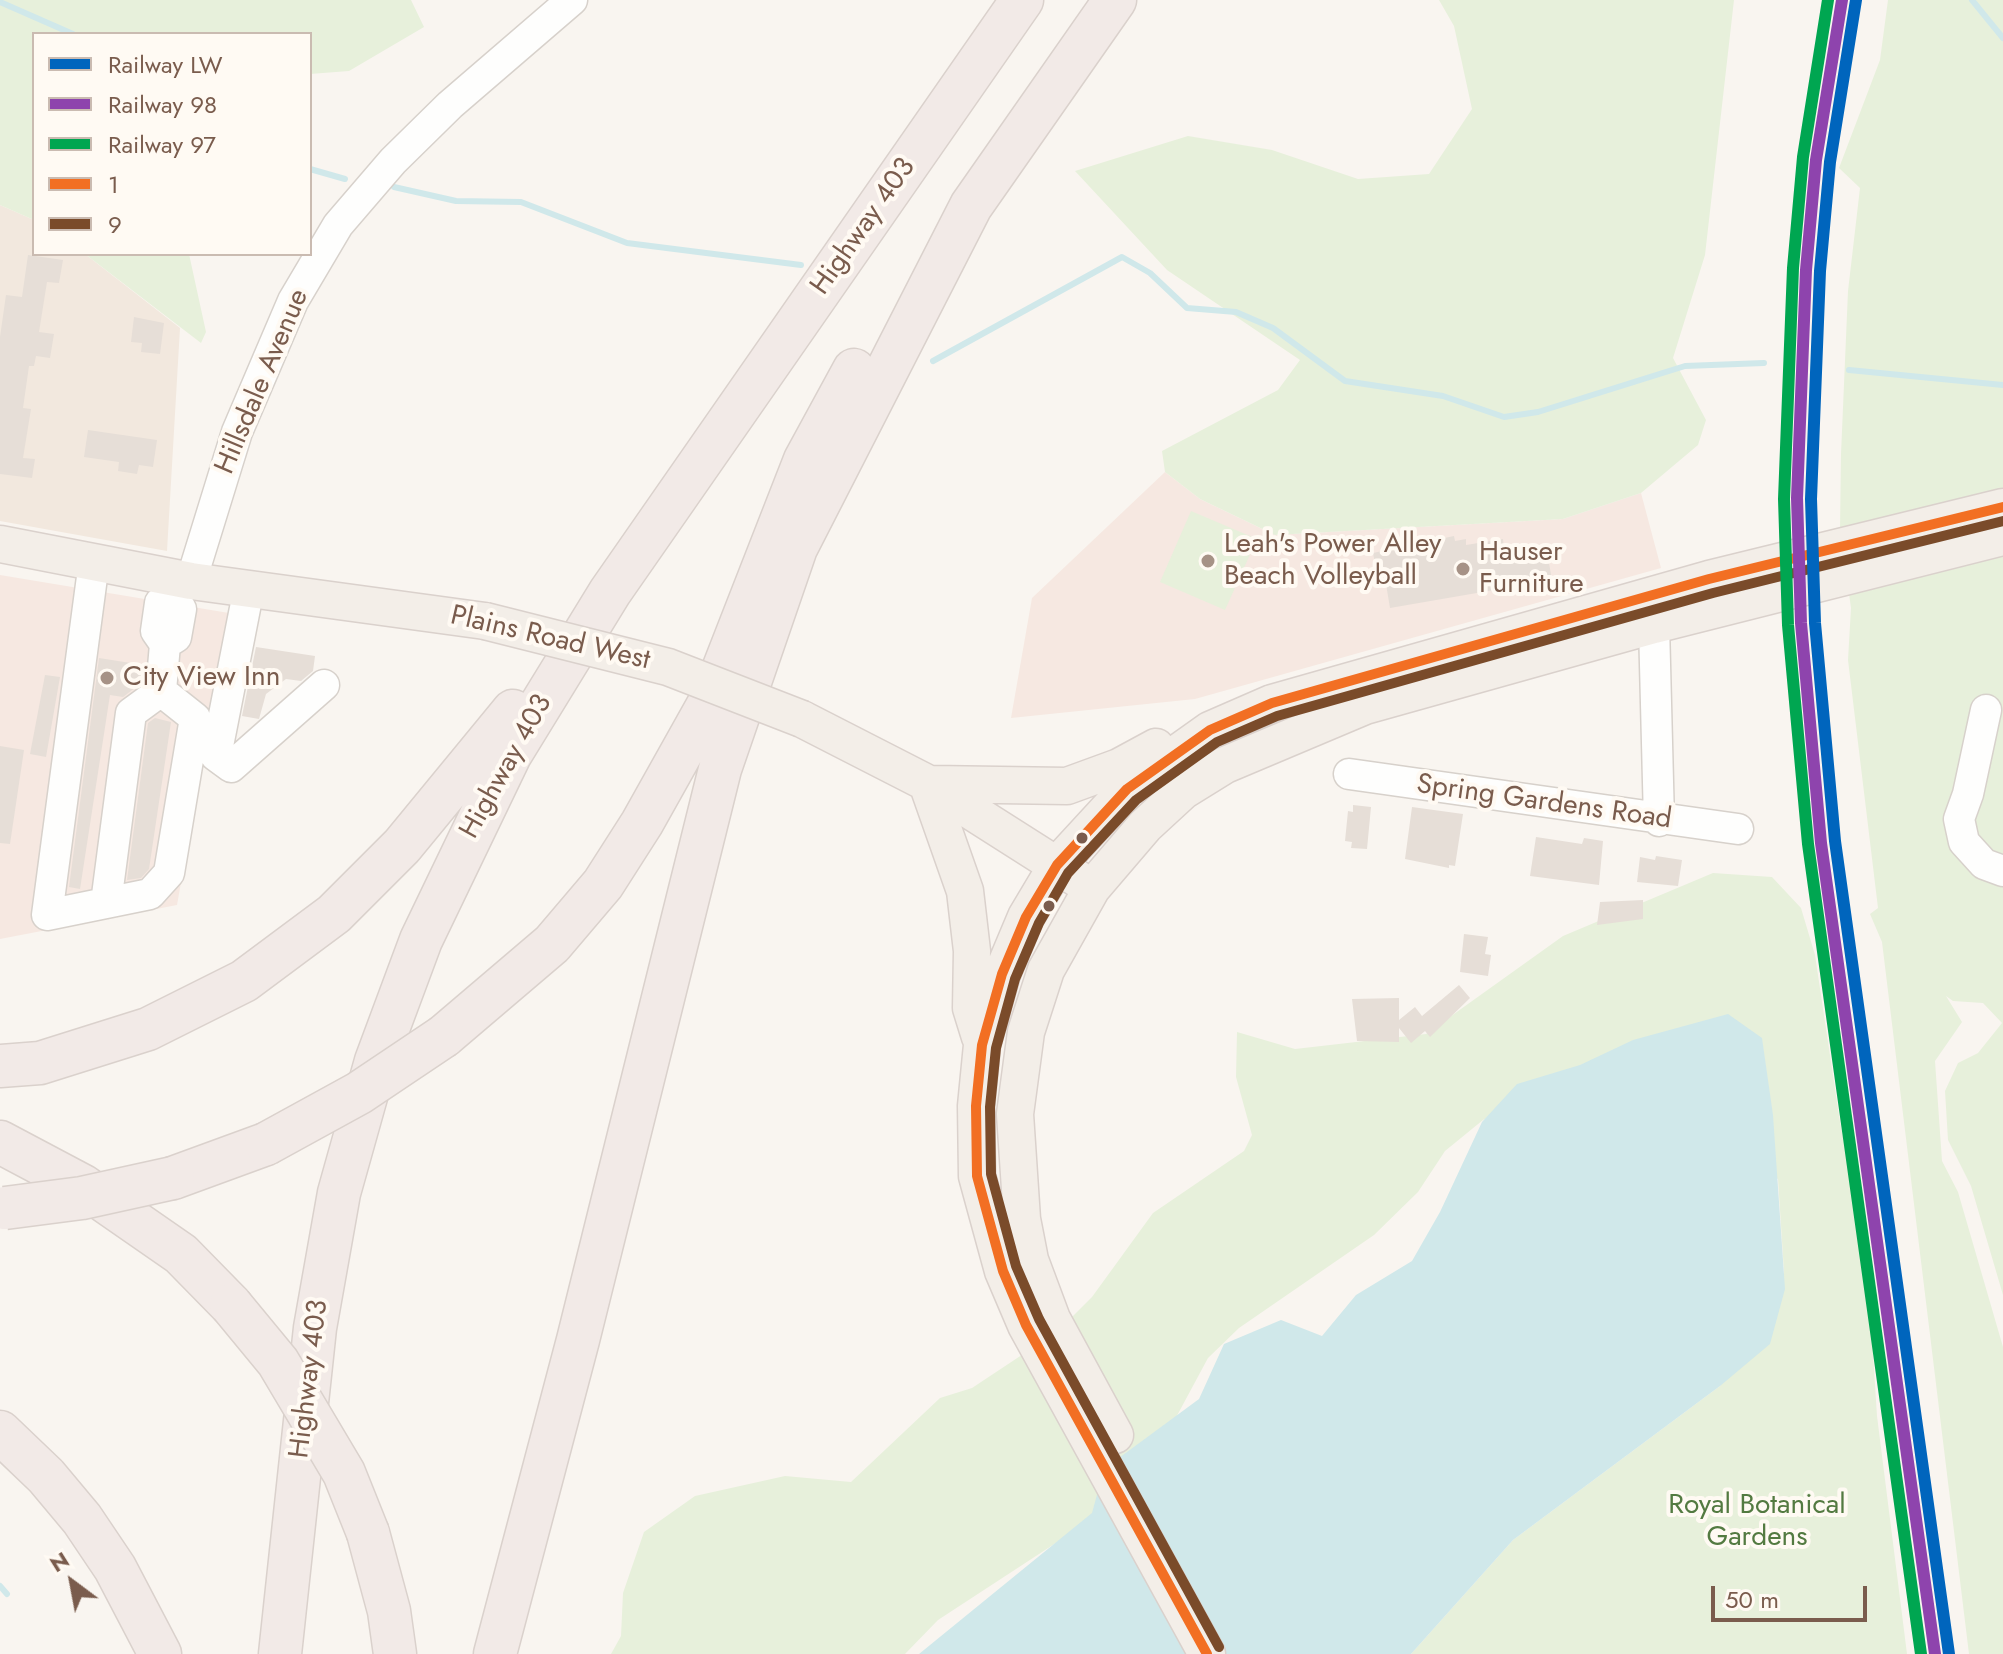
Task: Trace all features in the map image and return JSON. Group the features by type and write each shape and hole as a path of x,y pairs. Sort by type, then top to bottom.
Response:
{"highway":[{"name":"Highway 403","path":"280,1654 315,1328 339,1193 376,1061 421,940 510,755 610,592 1022,0"},
{"path":"2,1208 82,1198 173,1178 266,1144 359,1093 444,1036 552,944 603,884 642,823 712,698 805,460 898,287 971,206 1115,0"},
{"path":"495,1654 574,1355 720,769 796,548 971,206"},
{"path":"0,1066 40,1063 148,1029 244,981 334,914 402,846 610,592"},
{"path":"0,1142 83,1186 181,1254 231,1305 278,1362 344,1473 368,1533 389,1611 395,1654"},
{"path":"0,1432 46,1476 82,1519 115,1568 160,1654"}],"main road":[{"path":"1207,1654 1039,1322 1022,1219 1015,1114 1026,1032 1046,970 1092,888 1145,826 1183,791 1225,765 1365,706 1654,625 1715,593 2003,507"},
{"path":"982,1045 971,1008 972,951 965,891 927,783 1067,786 1119,767 1162,744 1210,730 1272,703 1405,663 1715,593 2003,537"},
{"name":"Plains Road West","path":"0,544 94,562 180,585 249,588 485,621 668,667 802,719 927,783 1092,888"},
{"path":"1210,730 1127,789 1057,865 1026,917 1002,974 982,1045 976,1106 977,1176 1003,1271 1039,1322 1235,1654"}],"street":[{"name":"Hillsdale Avenue","path":"161,691 165,644 156,631 160,603 180,585 237,432 293,301 338,225 393,161 450,105 572,0"},
{"path":"94,562 47,915 106,903 150,894 169,873 195,718 161,691 131,713 106,903"},
{"path":"249,588 216,756 231,767 324,685"},
{"path":"1654,625 1659,821"},
{"path":"1986,710 1959,819 1964,842 1984,864 2003,871"},
{"name":"Spring Gardens Road","path":"1349,774 1659,821 1738,829"}],"shaded area":[{"path":"0,205 32,219 32,256 88,256 180,328 167,551 0,521"},
{"path":"1165,472 1200,499 1275,535 1563,519 1641,493 1661,568 1195,699 1011,718 1032,598"},
{"path":"0,575 229,613 177,905 0,939"}],"green space":[{"path":"0,0 411,0 424,27 349,71 312,74 312,32 32,32 32,219 0,205"},
{"path":"1439,0 1734,0 1705,255 1673,358 1706,420 1698,445 1641,493 1563,519 1275,535 1200,499 1165,472 1162,451 1278,390 1300,360 1167,270 1075,171 1188,136 1272,150 1358,179 1429,174 1472,109 1454,26"},
{"path":"1888,0 2003,0 2003,1295 1971,1186 1948,1140 1945,1091 1958,1063 1978,1053 2002,1023 1983,1003 1953,1001 1946,996 1962,1022 1935,1061 1942,1161 1958,1192 2003,1347 2003,1654 1969,1654 1882,942 1870,914 1878,908 1848,660 1851,608 1840,530 1841,454 1848,291 1860,188 1839,168 1880,60"},
{"path":"88,256 189,256 206,332 201,343"},
{"name":"Leah's Power Alley Beach Volleyball","path":"1191,511 1257,539 1225,610 1160,582"},
{"name":"Royal Botanical Gardens","path":"1713,873 1772,877 1801,908 1815,955 1840,1122 1867,1259 1877,1416 1907,1654 1411,1654 1513,1540 1720,1386 1784,1272 1778,1179 1585,1063 1483,1120 1445,1151 1418,1192 1374,1235 1239,1328 1208,1358 1137,1490 938,1620 905,1654 611,1654 621,1636 623,1593 644,1532 695,1496 785,1476 851,1482 940,1398 972,1388 1058,1331 1092,1297 1153,1213 1244,1151 1252,1135 1236,1077 1237,1032 1295,1049 1426,1034 1563,936"}],"water":[{"path":"1728,1014 1762,1038 1773,1115 1785,1289 1770,1344 1720,1386 1513,1540 1411,1654 919,1654 1092,1513 1104,1469 1199,1399 1224,1344 1281,1320 1322,1336 1356,1295 1412,1261 1440,1212 1482,1122 1517,1084 1580,1065 1633,1040"}],"building":[{"path":"28,255 63,260 59,283 47,282 39,332 54,334 50,358 36,356 34,366 29,366 23,408 31,409 23,458 35,459 32,478 0,474 0,337 6,295 22,297"},
{"path":"134,317 164,323 160,354 141,352 142,343 131,342"},
{"path":"88,430 157,440 153,467 139,465 137,474 118,471 119,462 84,457"},
{"name":"Hauser Furniture","path":"1454,536 1455,541 1466,539 1466,545 1503,539 1504,549 1514,547 1516,557 1547,552 1552,580 1390,608 1385,578 1378,579 1373,553"},
{"path":"256,647 315,656 313,671 301,681 286,679 266,694 259,719 242,716"},
{"path":"99,658 137,664 135,673 144,674 144,681 123,697 110,695 80,889 69,887"},
{"path":"45,675 60,677 46,757 30,754"},
{"path":"155,718 171,722 149,869 141,878 127,880 148,723"},
{"path":"0,746 24,750 10,844 0,843"},
{"path":"1353,805 1371,807 1367,849 1351,848 1352,842 1345,841 1348,811 1353,812"},
{"path":"1412,807 1463,814 1455,866 1449,865 1449,868 1405,859"},
{"path":"1536,837 1582,844 1584,838 1603,841 1599,885 1530,876"},
{"path":"1656,856 1682,860 1678,886 1637,882 1640,857 1655,860"},
{"path":"1643,900 1643,919 1597,925 1600,902"},
{"path":"1464,934 1488,937 1485,954 1491,955 1488,976 1460,972"},
{"path":"1459,985 1470,998 1430,1037 1425,1031 1411,1043 1399,1028 1399,1042 1357,1041 1352,999 1399,998 1399,1020 1415,1007 1422,1016"}],"waterway":[{"path":"1972,0 2003,38"},
{"path":"0,2 68,32"},
{"path":"312,170 345,179"},
{"path":"394,187 456,201 521,202 627,243 801,265"},
{"path":"933,361 1122,257 1150,273 1187,308 1236,312 1273,328 1345,381 1443,396 1504,417 1538,412 1685,366 1764,363"},
{"path":"1849,370 2003,385"},
{"path":"0,1586 7,1594"}],"rail line":[{"name":"97","path":"1828,0 1803,157 1793,268 1784,499 1788,625 1808,844 1921,1654"},
{"name":"98","path":"1842,0 1816,160 1806,270 1797,498 1801,623 1821,843 1935,1654"},
{"name":"LW","path":"1856,0 1830,162 1820,271 1811,499 1815,623 1835,841 1949,1654"}],"transit line":[{"name":"1","path":"1207,1654 1026,1325 1003,1271 977,1176 976,1106 982,1045 1002,974 1026,917 1057,865 1127,789 1210,730 1272,703 1709,579 2003,507"},
{"name":"9","path":"1219,1647 1039,1319 1016,1266 991,1174 990,1107 996,1048 1015,979 1039,923 1068,873 1136,800 1217,742 1277,716 1713,593 2003,521"}],"place":[{"name":"Leah's Power Alley Beach Volleyball","path":"1208,561"},
{"name":"Hauser Furniture","path":"1463,569"},
{"name":"City View Inn","path":"107,678"}]}
